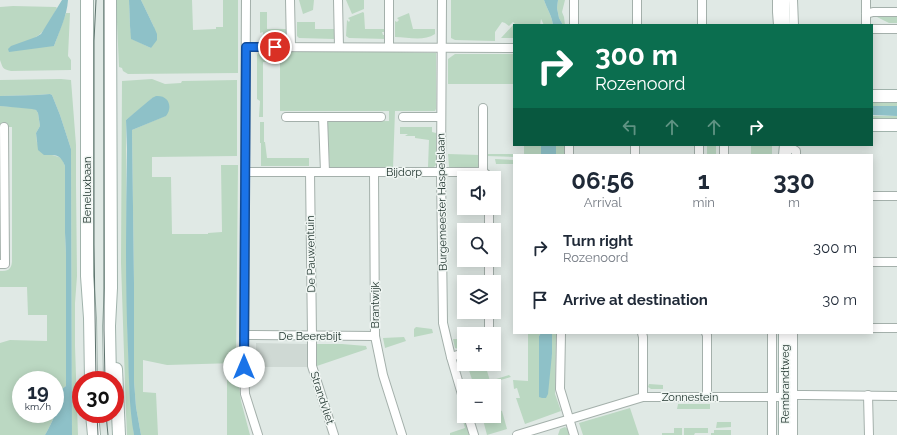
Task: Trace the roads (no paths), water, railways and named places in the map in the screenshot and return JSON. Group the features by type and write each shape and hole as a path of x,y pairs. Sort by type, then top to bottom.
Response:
{"main road":[{"name":"Beneluxbaan","path":"87,0 87,276 90,318 91,371"},
{"path":"110,0 110,371"},
{"path":"783,0 784,24"},
{"path":"873,96 897,96"},
{"path":"873,125 897,125"},
{"path":"85,371 83,319 87,276"},
{"path":"111,288 119,435"},
{"name":"Rembrandtweg","path":"785,334 789,396 785,435"},
{"path":"86,423 87,435"},
{"path":"93,423 94,435"},
{"path":"111,423 112,435"}],"street":[{"path":"246,0 245,394 258,435"},
{"path":"290,0 291,47"},
{"path":"338,0 339,47"},
{"path":"389,0 389,47"},
{"name":"Burgemeester Haspelslaan","path":"442,0 441,172 443,323 458,379"},
{"path":"574,0 574,24"},
{"path":"637,0 638,24"},
{"path":"702,0 702,24"},
{"path":"777,0 778,24"},
{"path":"793,0 794,24"},
{"path":"866,0 866,24"},
{"path":"866,14 873,12 897,12"},
{"path":"873,29 897,29"},
{"path":"246,47 513,48"},
{"path":"483,108 486,171"},
{"path":"286,117 381,117"},
{"path":"323,117 325,172"},
{"path":"403,117 441,117"},
{"path":"0,264 5,264 4,127"},
{"path":"788,146 796,151 796,154"},
{"name":"Bijdorp","path":"245,172 457,173"},
{"name":"De Pauwentuin","path":"310,172 312,336"},
{"name":"Brantwijk","path":"374,172 375,336 383,375 402,435"},
{"path":"873,196 897,196"},
{"path":"873,262 897,262"},
{"path":"873,328 897,328"},
{"path":"561,334 560,389 574,435"},
{"path":"642,334 643,397"},
{"path":"706,334 707,397"},
{"name":"Rembrandtweg","path":"772,334 772,435"},
{"name":"Rembrandtweg","path":"793,334 789,396 793,435"},
{"name":"De Beerebijt","path":"244,335 375,336"},
{"name":"Strandvliet","path":"312,336 312,366 334,435"},
{"path":"451,357 457,355"},
{"path":"868,395 869,435"},
{"name":"Zonnestein","path":"517,435 643,397 897,396"},
{"path":"470,423 474,435"}],"water":[{"path":"62,0 68,0 64,18 54,46 9,52 8,49 11,46 41,34"},
{"path":"129,0 141,0 154,27 157,34 157,40 151,48 131,39"},
{"path":"544,0 558,0 557,8 559,18 562,24 553,24"},
{"path":"52,95 71,149 72,435 45,435 51,423 64,423 64,388 66,386 65,166 60,157 44,155 38,150 36,133 40,126 38,113 36,110 0,106 0,96"},
{"path":"156,96 164,97 168,102 169,109 166,116 132,130 134,381 136,407 141,435 134,435 130,403 127,325 126,120"},
{"path":"873,106 897,106 897,116 873,115"},
{"path":"541,146 556,146 556,154 541,154"},
{"path":"540,334 552,334 552,354 548,394 546,398 539,397 539,336"}],"tram line":[{"path":"96,0 94,41 96,371"},
{"path":"104,0 105,371"},
{"path":"97,423 98,435"},
{"path":"107,423 108,435"}]}
